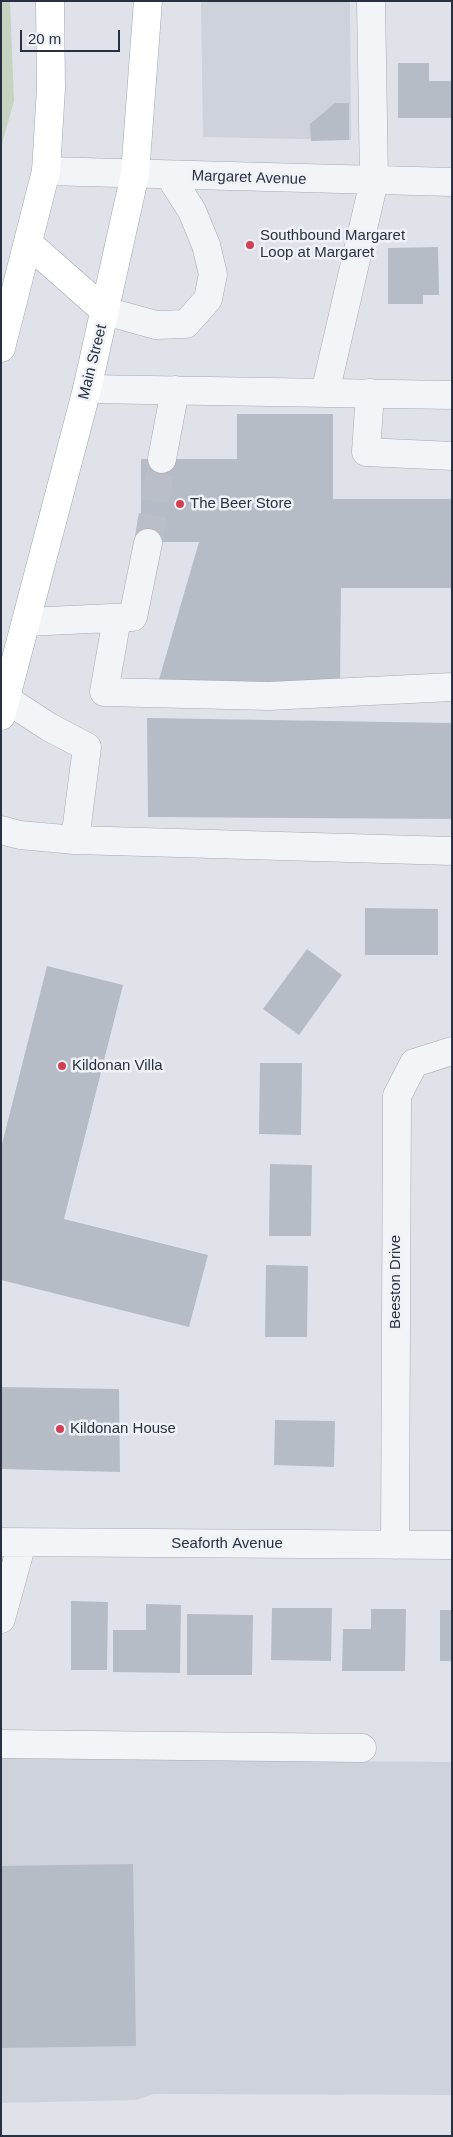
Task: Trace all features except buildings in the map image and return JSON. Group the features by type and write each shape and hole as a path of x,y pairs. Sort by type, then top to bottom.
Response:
{"main road":[{"path":"1,348 29,244 46,170 51,88 50,1"},
{"name":"Main Street","path":"4,707 87,389 135,174 148,1"},
{"path":"29,244 105,311"}],"street":[{"path":"325,393 374,181 371,1"},
{"name":"Margaret Avenue","path":"46,170 169,176 452,182"},
{"path":"105,311 156,325 186,324 208,299 213,274 206,245 196,221 169,176"},
{"path":"87,389 452,395"},
{"path":"162,459 175,390"},
{"path":"370,393 366,452 452,456"},
{"path":"26,622 133,617 148,543"},
{"path":"117,618 104,692 269,696 452,687"},
{"path":"4,707 88,747 75,840"},
{"path":"1,830 20,835 75,840 452,851"},
{"name":"Beeston Drive","path":"395,1545 397,1096 414,1064 452,1051"},
{"path":"1,1619 12,1542"},
{"name":"Seaforth Avenue","path":"12,1542 452,1545"},
{"path":"1,1744 362,1748"}],"shaded area":[{"path":"201,1 350,1 351,140 203,137"},
{"path":"1,1758 452,1762 452,2095 154,2094 136,2100 1,2103"}],"green space":[{"path":"1,1 10,1 14,101 1,147"}],"tunnel":[{"path":"148,543 162,459"}],"place":[{"name":"Southbound Margaret Loop at Margaret","path":"250,245"},
{"name":"The Beer Store","path":"180,504"},
{"name":"Kildonan Villa","path":"62,1066"},
{"name":"Kildonan House","path":"60,1429"}]}
